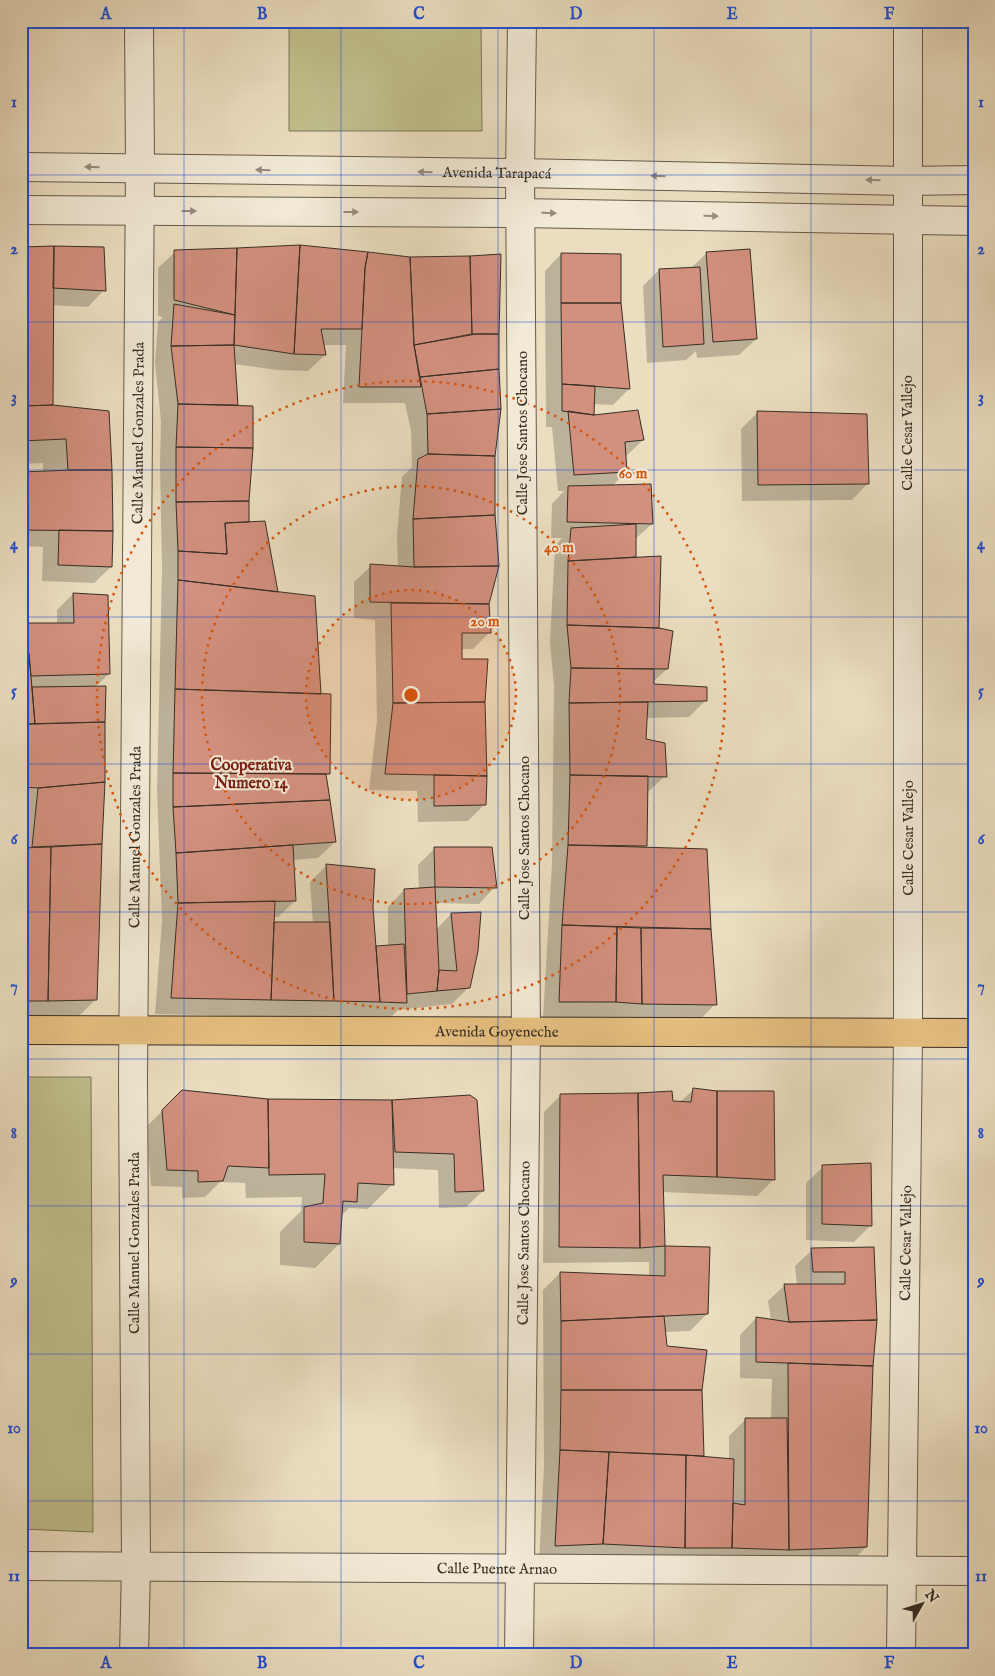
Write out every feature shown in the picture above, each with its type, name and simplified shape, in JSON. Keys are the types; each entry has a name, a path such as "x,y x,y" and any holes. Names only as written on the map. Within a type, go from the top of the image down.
{"main road":[{"name":"Avenida Goyeneche","path":"21,1030 974,1033"}],"street":[{"name":"Calle Manuel Gonzales Prada","path":"134,1655 136,1566 134,1031 140,211 139,21"},
{"name":"Calle Jose Santos Chocano","path":"519,1655 518,1570 526,1031 520,213 522,21"},
{"name":"Calle Cesar Vallejo","path":"900,1655 908,1034 908,21"},
{"name":"Avenida Tarapacá","path":"21,167 520,173 907,181 974,180"},
{"path":"21,210 520,213 974,221"},
{"name":"Calle Puente Arnao","path":"21,1566 974,1572"}],"shaded area":[{"path":"289,21 481,21 482,131 289,131"},
{"path":"21,1077 91,1077 93,1532 21,1529"}],"building":[{"path":"300,245 294,354 234,345 237,248"},
{"path":"300,245 368,252 365,268 362,329 321,329 326,355 294,354"},
{"path":"54,246 53,405 21,406 21,247"},
{"path":"54,246 104,247 106,291 53,288"},
{"path":"237,248 235,315 174,300 174,250"},
{"path":"750,249 757,339 713,342 706,252"},
{"path":"368,252 410,257 414,345 421,387 359,387 365,268"},
{"path":"561,253 621,254 621,303 561,303"},
{"path":"501,254 499,334 472,334 470,256"},
{"path":"470,256 472,334 414,345 410,257"},
{"path":"700,267 704,344 663,347 659,269"},
{"path":"561,303 621,303 630,389 562,384"},
{"path":"174,304 235,315 234,345 171,346"},
{"path":"476,334 499,334 499,369 420,377 414,345"},
{"path":"234,345 238,405 178,404 171,346"},
{"path":"499,369 501,409 427,414 420,377"},
{"path":"562,384 595,386 594,415 562,411"},
{"path":"178,404 253,406 253,448 176,447"},
{"path":"53,405 109,411 112,470 68,470 66,439 21,441 21,406"},
{"path":"501,409 495,456 428,454 427,414"},
{"path":"638,410 644,440 625,442 627,472 574,475 568,411 594,415"},
{"path":"757,411 867,414 869,484 758,485"},
{"path":"176,447 253,448 249,501 176,502"},
{"path":"428,454 495,456 495,515 413,519 418,459"},
{"path":"112,470 113,531 21,530 21,472"},
{"path":"651,484 653,524 567,522 568,486"},
{"path":"249,501 249,522 225,523 227,554 178,551 176,502"},
{"path":"495,515 499,566 414,567 413,519"},
{"path":"265,521 278,592 178,580 178,551 227,554 225,523"},
{"path":"636,524 636,557 568,561 571,528"},
{"path":"59,530 113,531 112,567 58,565"},
{"path":"661,556 659,628 567,625 568,561"},
{"path":"370,564 414,567 499,566 489,604 370,602"},
{"path":"178,580 315,596 321,694 175,689"},
{"path":"73,593 108,595 110,674 31,676 25,623 74,623"},
{"path":"391,603 489,604 491,633 462,633 462,659 488,659 485,702 393,703"},
{"path":"567,625 659,628 673,631 668,669 571,668"},
{"path":"21,653 29,653 35,724 21,724"},
{"path":"571,668 654,669 654,684 707,687 707,701 569,703"},
{"path":"106,686 105,722 35,724 32,687"},
{"path":"175,689 331,694 330,774 173,773"},
{"path":"485,702 487,776 385,774 393,703"},
{"path":"648,702 646,739 665,743 667,777 570,775 569,703"},
{"path":"105,722 105,782 38,788 21,787 21,724"},
{"path":"173,773 326,774 330,800 173,807"},
{"path":"434,775 487,776 486,805 434,806"},
{"path":"570,775 648,776 647,846 568,845"},
{"path":"105,782 102,844 32,847 38,788"},
{"path":"330,800 336,842 176,853 173,807"},
{"path":"102,844 97,1000 48,1001 51,847"},
{"path":"293,845 296,901 178,903 176,853"},
{"path":"568,845 707,849 711,929 562,925"},
{"path":"51,847 48,1001 21,1001 21,848"},
{"path":"434,847 492,847 497,888 435,887"},
{"path":"326,864 375,869 373,907 380,1002 334,1001"},
{"path":"435,887 439,970 437,991 407,994 404,889"},
{"path":"275,901 271,1000 171,998 178,903"},
{"path":"481,912 478,951 470,988 437,991 439,970 457,971 451,913"},
{"path":"274,922 330,922 334,1001 271,1000"},
{"path":"562,925 617,927 616,1002 559,1002"},
{"path":"617,927 641,928 642,1004 616,1002"},
{"path":"641,928 711,929 717,1005 642,1004"},
{"path":"404,944 407,1003 380,1002 376,946"},
{"path":"693,1088 717,1091 717,1177 663,1175 665,1246 640,1248 638,1093 672,1091 673,1101 691,1102"},
{"path":"182,1090 268,1099 269,1168 228,1166 223,1181 198,1182 198,1171 167,1170 162,1110"},
{"path":"717,1091 774,1091 775,1180 717,1177"},
{"path":"638,1093 640,1248 559,1247 560,1094"},
{"path":"470,1095 477,1100 484,1191 455,1192 454,1154 395,1152 392,1100"},
{"path":"268,1099 392,1100 394,1185 358,1183 357,1202 343,1201 340,1244 304,1242 304,1207 323,1203 325,1174 269,1175"},
{"path":"871,1163 872,1226 822,1224 822,1165"},
{"path":"665,1246 710,1247 708,1314 561,1321 560,1272 665,1276"},
{"path":"874,1247 877,1320 789,1322 784,1284 845,1284 845,1272 813,1272 811,1248"},
{"path":"664,1316 667,1346 707,1350 702,1390 561,1390 561,1321"},
{"path":"756,1317 789,1322 877,1320 873,1366 756,1362"},
{"path":"788,1363 873,1366 867,1547 789,1550"},
{"path":"561,1390 702,1390 704,1456 560,1450"},
{"path":"745,1418 787,1418 789,1550 732,1548 733,1503 745,1505"},
{"path":"560,1450 609,1452 603,1544 555,1546"},
{"path":"609,1452 686,1455 685,1548 603,1544"},
{"path":"686,1455 734,1459 732,1548 685,1548"}],"district":[{"name":"Cooperativa Numero 14","path":"251,775"}]}
